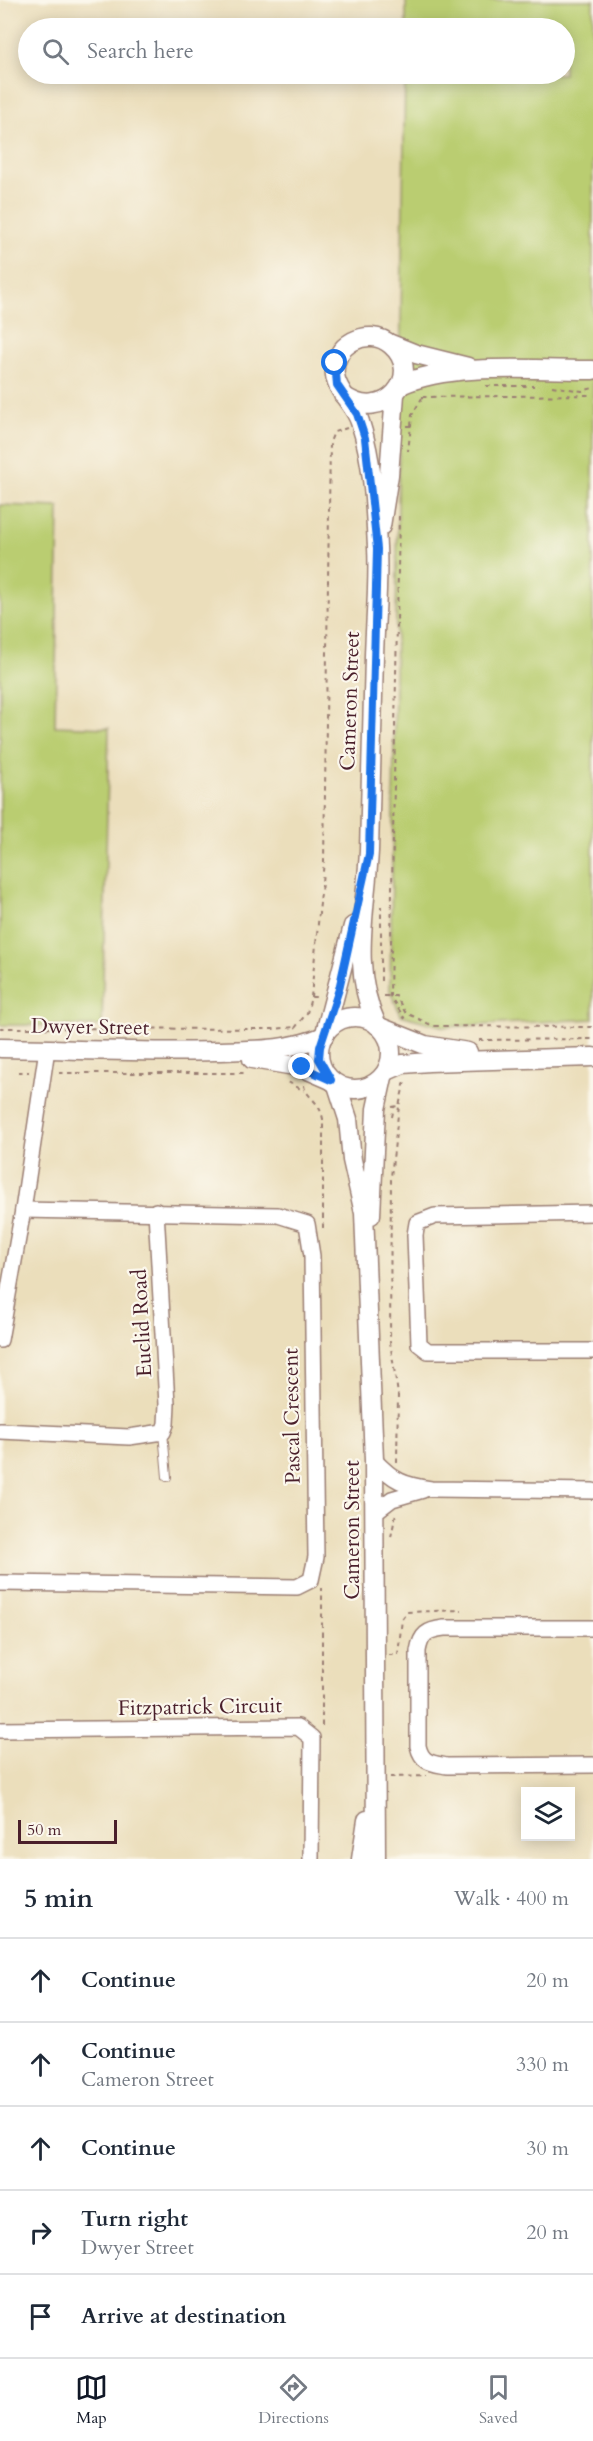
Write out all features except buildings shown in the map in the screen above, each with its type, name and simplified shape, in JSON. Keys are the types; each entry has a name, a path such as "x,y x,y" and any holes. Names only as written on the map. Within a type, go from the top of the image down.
{"street":[{"path":"484,378 383,340 368,337 357,339 340,352 334,374 343,395 363,406 375,406 421,376 484,378 593,370"},
{"path":"383,340 397,351 402,362 398,390"},
{"name":"Cameron Street","path":"379,1026 368,1006 361,970 360,942 369,854 377,549 389,476 398,390"},
{"name":"Cameron Street","path":"343,395 357,414 362,427 377,549"},
{"name":"Cameron Street","path":"324,1034 339,989 369,854"},
{"path":"506,1059 425,1045 369,1020 350,1017 340,1020 324,1034 319,1059 334,1082 356,1090 366,1088 403,1064 593,1057"},
{"path":"379,1026 390,1043 390,1062 385,1074"},
{"name":"Dwyer Street","path":"0,1048 178,1052 274,1049 305,1044 324,1034"},
{"path":"0,1340 23,1210 47,1049"},
{"name":"Dwyer Street","path":"178,1052 264,1059 302,1067 334,1082"},
{"name":"Cameron Street","path":"367,1326 376,1109 385,1074"},
{"name":"Cameron Street","path":"334,1082 348,1119 352,1160 364,1213 375,1512 376,1859"},
{"name":"Pascal Crescent","path":"0,1583 297,1587 311,1580 315,1557 312,1256 307,1224 278,1215 23,1210"},
{"name":"Euclid Road","path":"156,1211 167,1404 166,1424 163,1432"},
{"path":"593,1214 435,1216 417,1223 415,1235 419,1344 428,1351 593,1351"},
{"path":"0,1431 129,1437 163,1432"},
{"path":"374,1460 392,1478 408,1486 431,1489 593,1491"},
{"path":"375,1512 392,1499 431,1489"},
{"path":"593,1628 428,1630 420,1638 418,1651 418,1746 420,1756 428,1763 447,1766 593,1765"},
{"name":"Fitzpatrick Circuit","path":"0,1730 298,1727 312,1738 311,1859"},
{"name":"Cameron Street","path":"361,1859 375,1734"}],"lane":[{"name":"Euclid Road","path":"163,1432 167,1477"}],"path":[{"path":"484,378 539,386"},
{"path":"550,386 582,391 593,388"},
{"path":"423,397 593,395"},
{"path":"394,426 411,426 406,461"},
{"path":"311,997 324,861 330,441 334,432 342,428 362,427"},
{"path":"400,507 390,996 406,1019"},
{"path":"390,996 396,996 405,1012 433,1026 593,1027"},
{"path":"0,1028 274,1029 298,1026"},
{"path":"426,1029 437,1033"},
{"path":"470,1040 593,1039"},
{"path":"18,1072 248,1073"},
{"path":"287,1081 304,1090"}],"green space":[{"path":"406,0 593,0 593,1019 444,1027 401,1015 390,991 405,84 575,84 575,18 406,18"},
{"path":"0,505 59,507 55,726 109,728 102,1026 0,1025"}],"route":[{"path":"302,1067 331,1080 319,1059 320,1047 339,989 369,854 377,549 365,438 357,414 337,385 334,374 335,363"}]}
